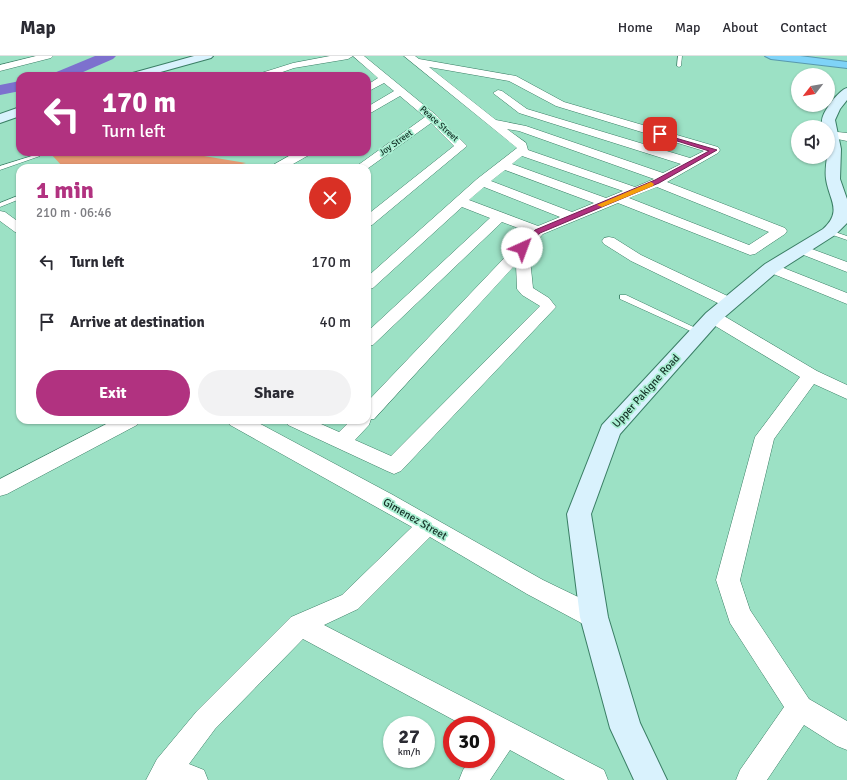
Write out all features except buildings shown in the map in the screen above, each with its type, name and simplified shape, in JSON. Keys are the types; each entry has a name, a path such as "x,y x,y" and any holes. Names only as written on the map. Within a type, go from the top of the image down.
{"highway":[{"path":"771,56 847,65"}],"street":[{"path":"148,72 207,56"},
{"path":"273,72 309,63 348,56"},
{"name":"Peace Street","path":"358,56 432,118 460,143 461,147 371,219"},
{"path":"0,68 41,57"},
{"path":"371,410 538,231 660,180 714,150 560,104 512,78 413,58"},
{"path":"413,58 522,146 522,152"},
{"path":"371,87 385,78"},
{"path":"465,100 529,87"},
{"path":"371,110 401,91"},
{"name":"Upper Pakigne Road","path":"651,780 626,728 594,617 578,514 610,430 707,325 770,268 801,249 838,235 842,208 833,179 834,149 839,135 828,120 834,108 847,92"},
{"path":"498,93 523,111 692,162"},
{"path":"0,119 16,113"},
{"name":"Joy Street","path":"366,164 432,118"},
{"path":"494,123 522,128 660,180 780,231 750,251 612,200 504,165"},
{"path":"371,281 482,182 522,152"},
{"path":"522,152 635,191"},
{"path":"284,164 298,156"},
{"path":"482,182 572,217"},
{"path":"461,202 538,231"},
{"path":"0,215 16,226"},
{"path":"371,337 500,216"},
{"path":"609,241 636,258 730,303"},
{"path":"303,424 394,466 548,307 545,302 524,289 522,248"},
{"path":"801,249 847,267"},
{"path":"770,268 847,299"},
{"path":"707,325 811,374 847,393"},
{"path":"811,374 765,437 728,580 739,615 800,708 847,736"},
{"path":"0,488 122,424"},
{"name":"Gimenez Street","path":"244,424 386,501 535,587 594,617"},
{"path":"341,442 358,424"},
{"path":"194,780 163,774 206,720 300,625 350,602 427,526"},
{"path":"300,625 594,780"},
{"path":"750,780 800,708"},
{"path":"473,780 505,733"}],"lane":[{"path":"679,66 680,56"},
{"path":"0,168 37,156"},
{"path":"0,205 16,199"},
{"path":"623,297 707,325"}],"shaded area":[{"path":"53,156 204,156 246,163 242,164 60,164"}],"waterway":[{"path":"70,72 108,56"},
{"path":"0,90 16,87"}],"slow traffic":[{"path":"600,205 651,184"}],"route":[{"path":"522,248 538,231 657,182 714,150 660,134"}]}
